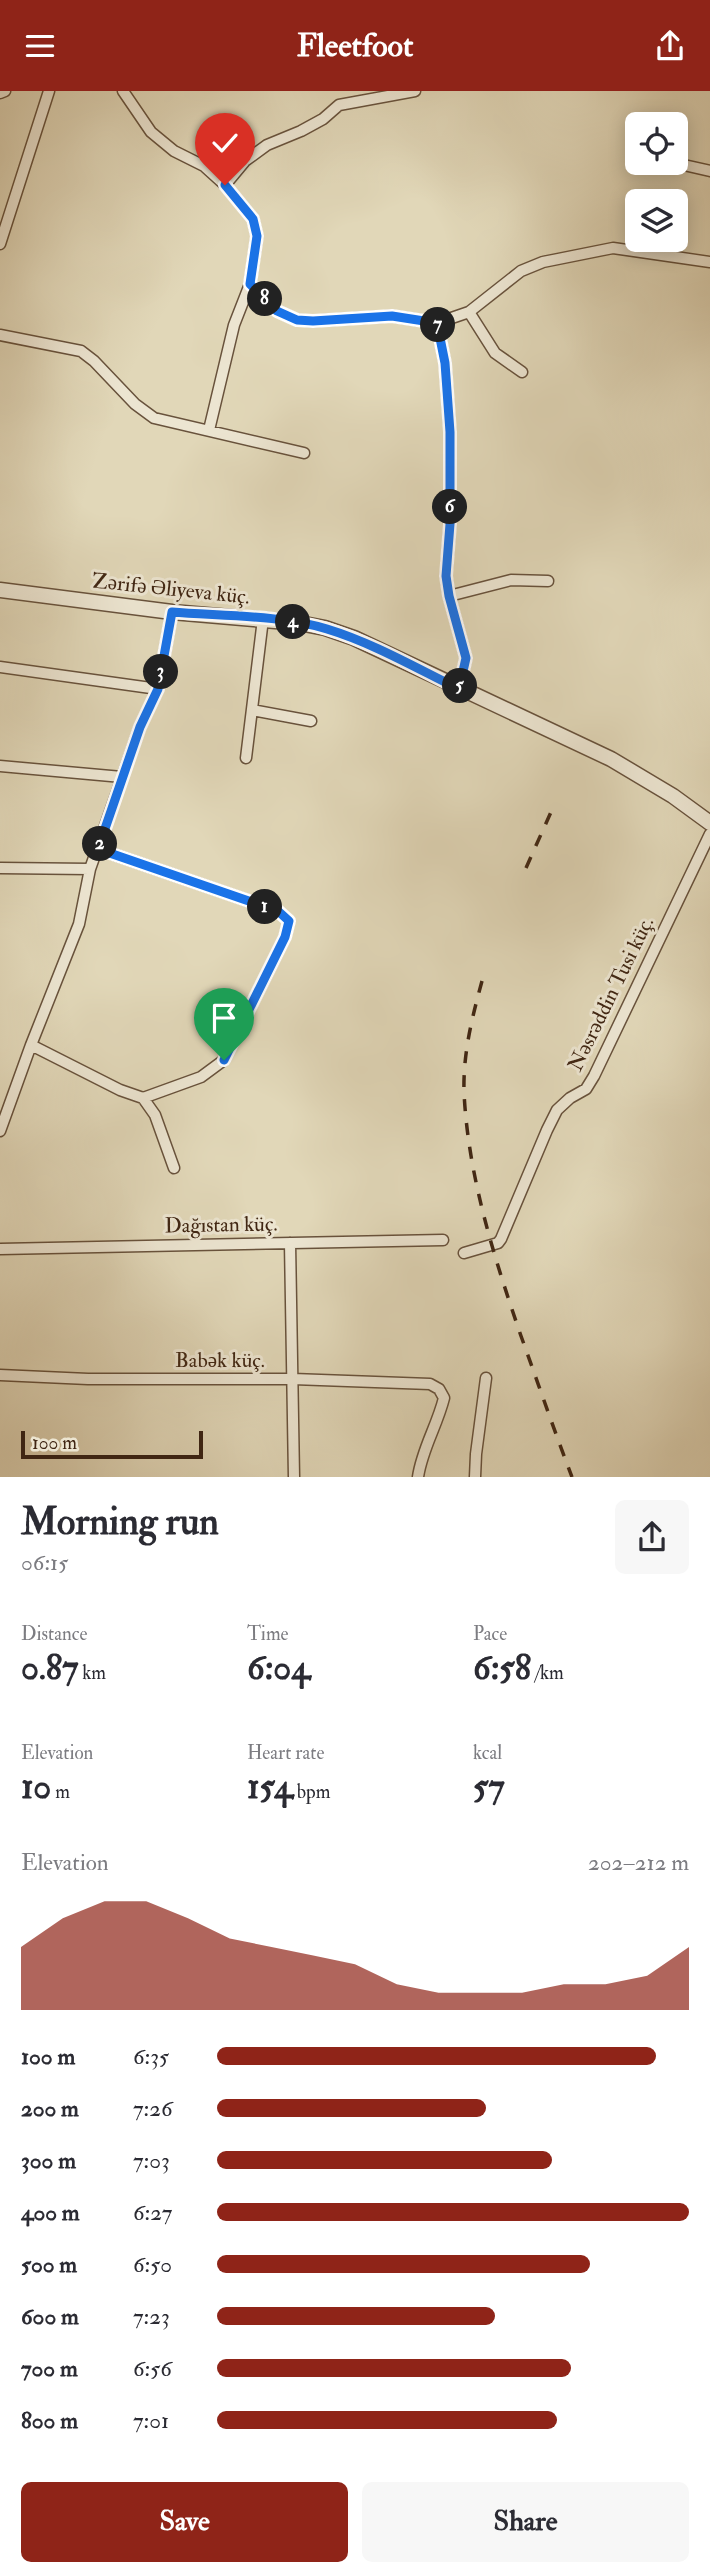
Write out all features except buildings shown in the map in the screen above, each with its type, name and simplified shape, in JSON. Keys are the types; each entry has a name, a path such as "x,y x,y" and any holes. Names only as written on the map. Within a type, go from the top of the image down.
{"street":[{"path":"0,93 5,91"},
{"path":"0,244 49,91"},
{"path":"123,91 152,132 174,152 205,166 253,219 257,236 250,284 234,325 209,430"},
{"path":"225,185 245,161 267,145 323,119 339,105 415,91"},
{"path":"688,166 710,171"},
{"path":"250,284 277,311 297,320 392,316 437,323 469,312 521,271 543,262 613,248 710,262"},
{"path":"469,312 495,353 522,372"},
{"path":"437,323 445,363 450,432 450,524 446,576 466,658 459,689"},
{"path":"0,335 81,351 135,404 154,418 174,425 209,430 304,453"},
{"path":"449,596 511,580 548,581"},
{"name":"Zərifə Əliyeva küç.","path":"0,590 172,612 299,623 345,635 611,759 673,796 710,823"},
{"path":"0,1131 79,924 90,869 140,727 158,689 172,612"},
{"path":"246,758 263,619"},
{"path":"0,667 158,689"},
{"path":"252,710 311,721"},
{"path":"0,766 122,777"},
{"name":"Nəsrəddin Tusi küç.","path":"464,1252 498,1243 501,1239 557,1110 586,1089 594,1076 710,834"},
{"path":"98,849 278,911 289,921 285,937 224,1060 201,1077 143,1098"},
{"path":"0,868 90,869"},
{"path":"31,1045 120,1090 143,1098 155,1115 174,1168"},
{"name":"Dağıstan küç.","path":"0,1249 443,1240"},
{"path":"290,1243 294,1477"},
{"name":"Babək küç.","path":"0,1375 88,1379 293,1379 430,1384 439,1389 444,1398 439,1418 421,1457 418,1477"},
{"path":"475,1477 486,1378"}],"railway":[{"path":"526,868 555,803"},
{"path":"482,981 465,1063 466,1123 471,1154 484,1216 501,1276 572,1477"}],"route":[{"path":"224,1060 285,937 289,921 278,911 98,849 140,727 158,689 172,612 299,623 325,628 354,638 459,689 466,658 446,576 450,524 450,432 445,363 437,323 392,316 297,320 277,311 250,284 257,236 253,219 225,185"}]}
